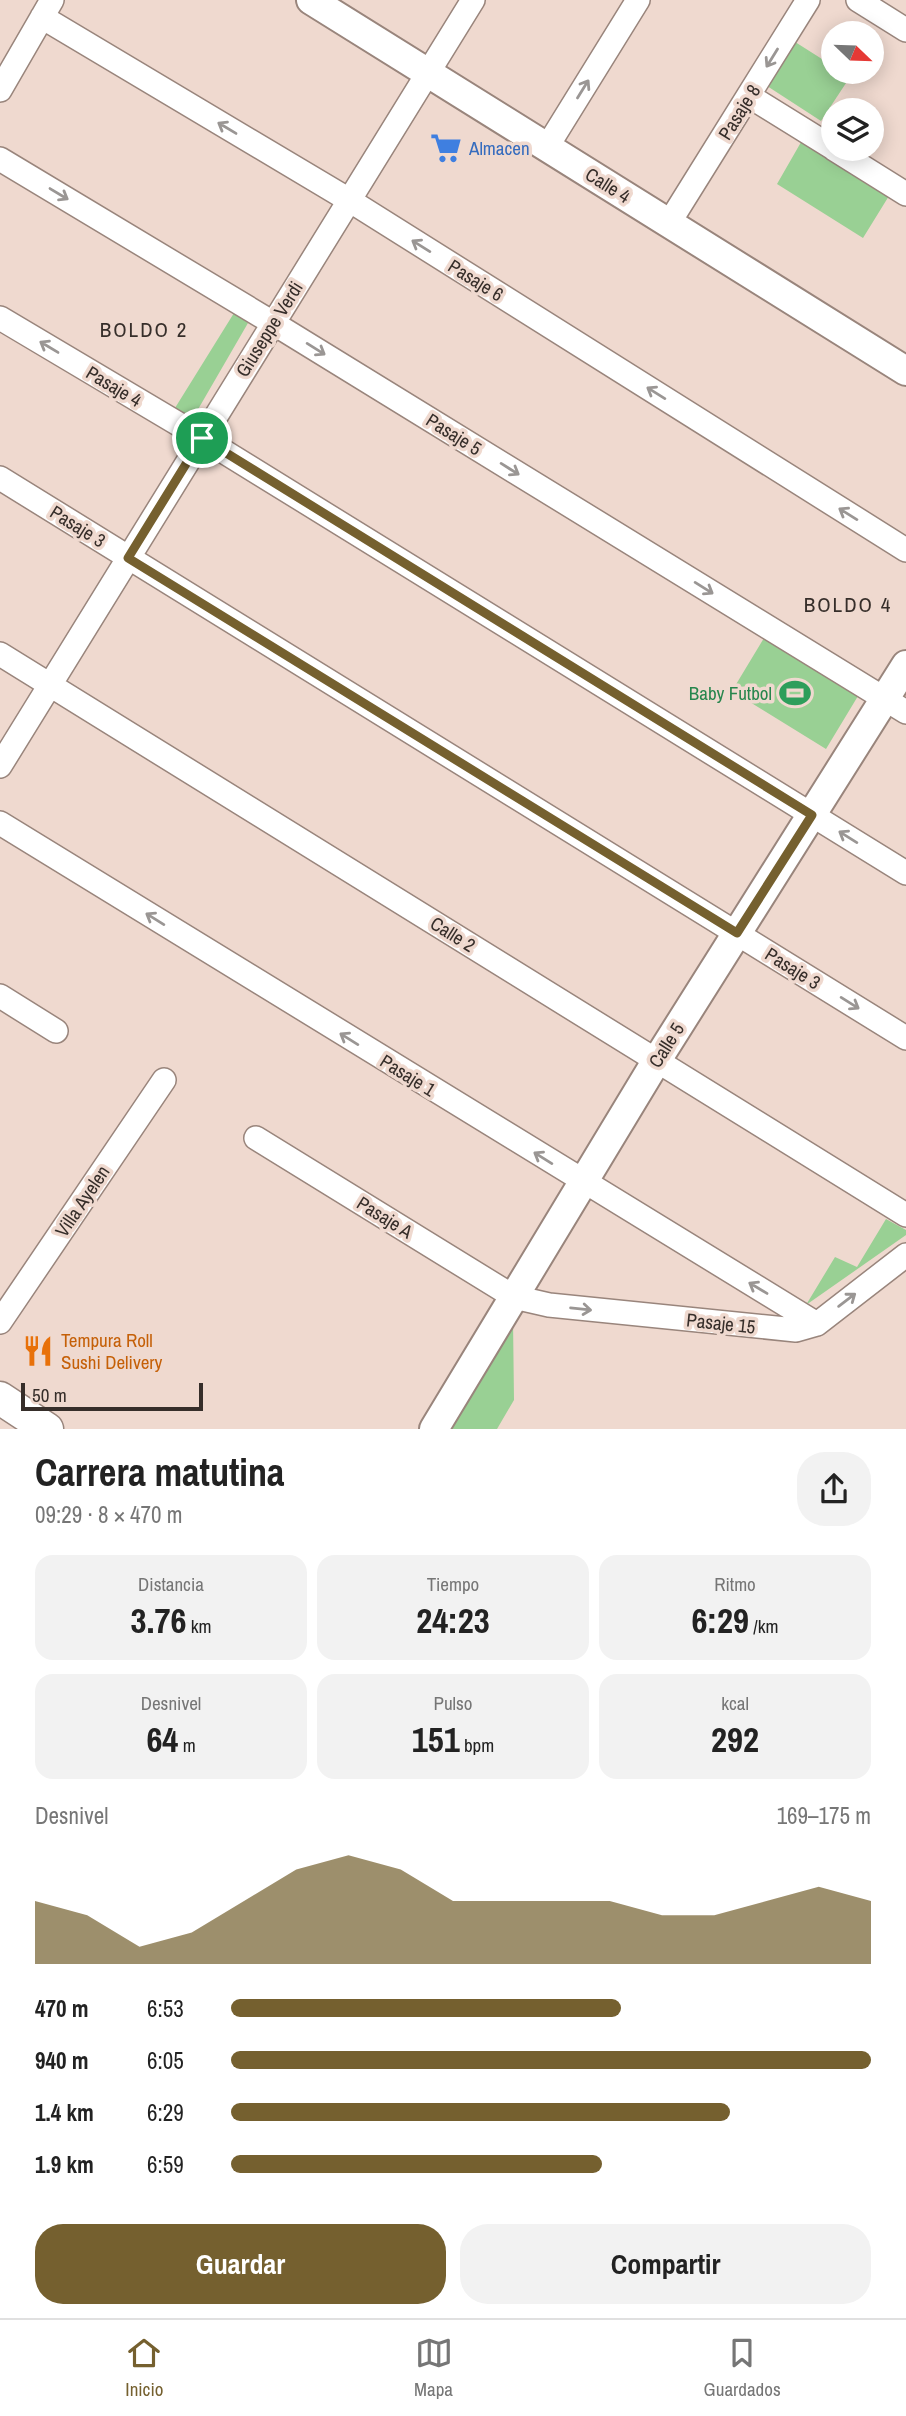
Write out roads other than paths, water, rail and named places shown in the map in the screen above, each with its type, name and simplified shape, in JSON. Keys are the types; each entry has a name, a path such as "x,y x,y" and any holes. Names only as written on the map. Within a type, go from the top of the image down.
{"main road":[{"path":"0,1398 47,1429"}],"street":[{"name":"Calle 4","path":"311,0 906,370"},
{"name":"Giuseppe Verdi","path":"0,766 473,0"},
{"path":"547,147 638,0"},
{"name":"Pasaje 8","path":"669,223 808,0"},
{"path":"858,0 906,30"},
{"path":"0,90 47,8"},
{"name":"Pasaje 6","path":"47,8 906,550"},
{"path":"749,96 821,140"},
{"name":"Pasaje 5","path":"0,159 274,323 895,706"},
{"path":"854,161 906,194"},
{"name":"Pasaje 4","path":"0,318 202,438 906,873"},
{"name":"Pasaje 3","path":"0,478 906,1038"},
{"name":"Calle 2","path":"0,654 906,1215"},
{"name":"Calle 5","path":"434,1429 657,1060 812,815 895,706 906,665"},
{"name":"Pasaje 1","path":"0,823 583,1183 817,1324"},
{"path":"0,996 55,1031"},
{"name":"Villa Ayelen","path":"0,1322 164,1080"},
{"name":"Pasaje A","path":"256,1138 514,1297"},
{"name":"Pasaje 15","path":"514,1297 549,1305 796,1331 817,1324 906,1255"}],"place":[{"name":"Almacen","path":"446,148"},
{"name":"Baby Futbol","path":"795,693"},
{"name":"Tempura Roll Sushi Delivery","path":"38,1351"}],"district":[{"name":"BOLDO 2","path":"144,329"},
{"name":"BOLDO 4","path":"848,604"}]}
